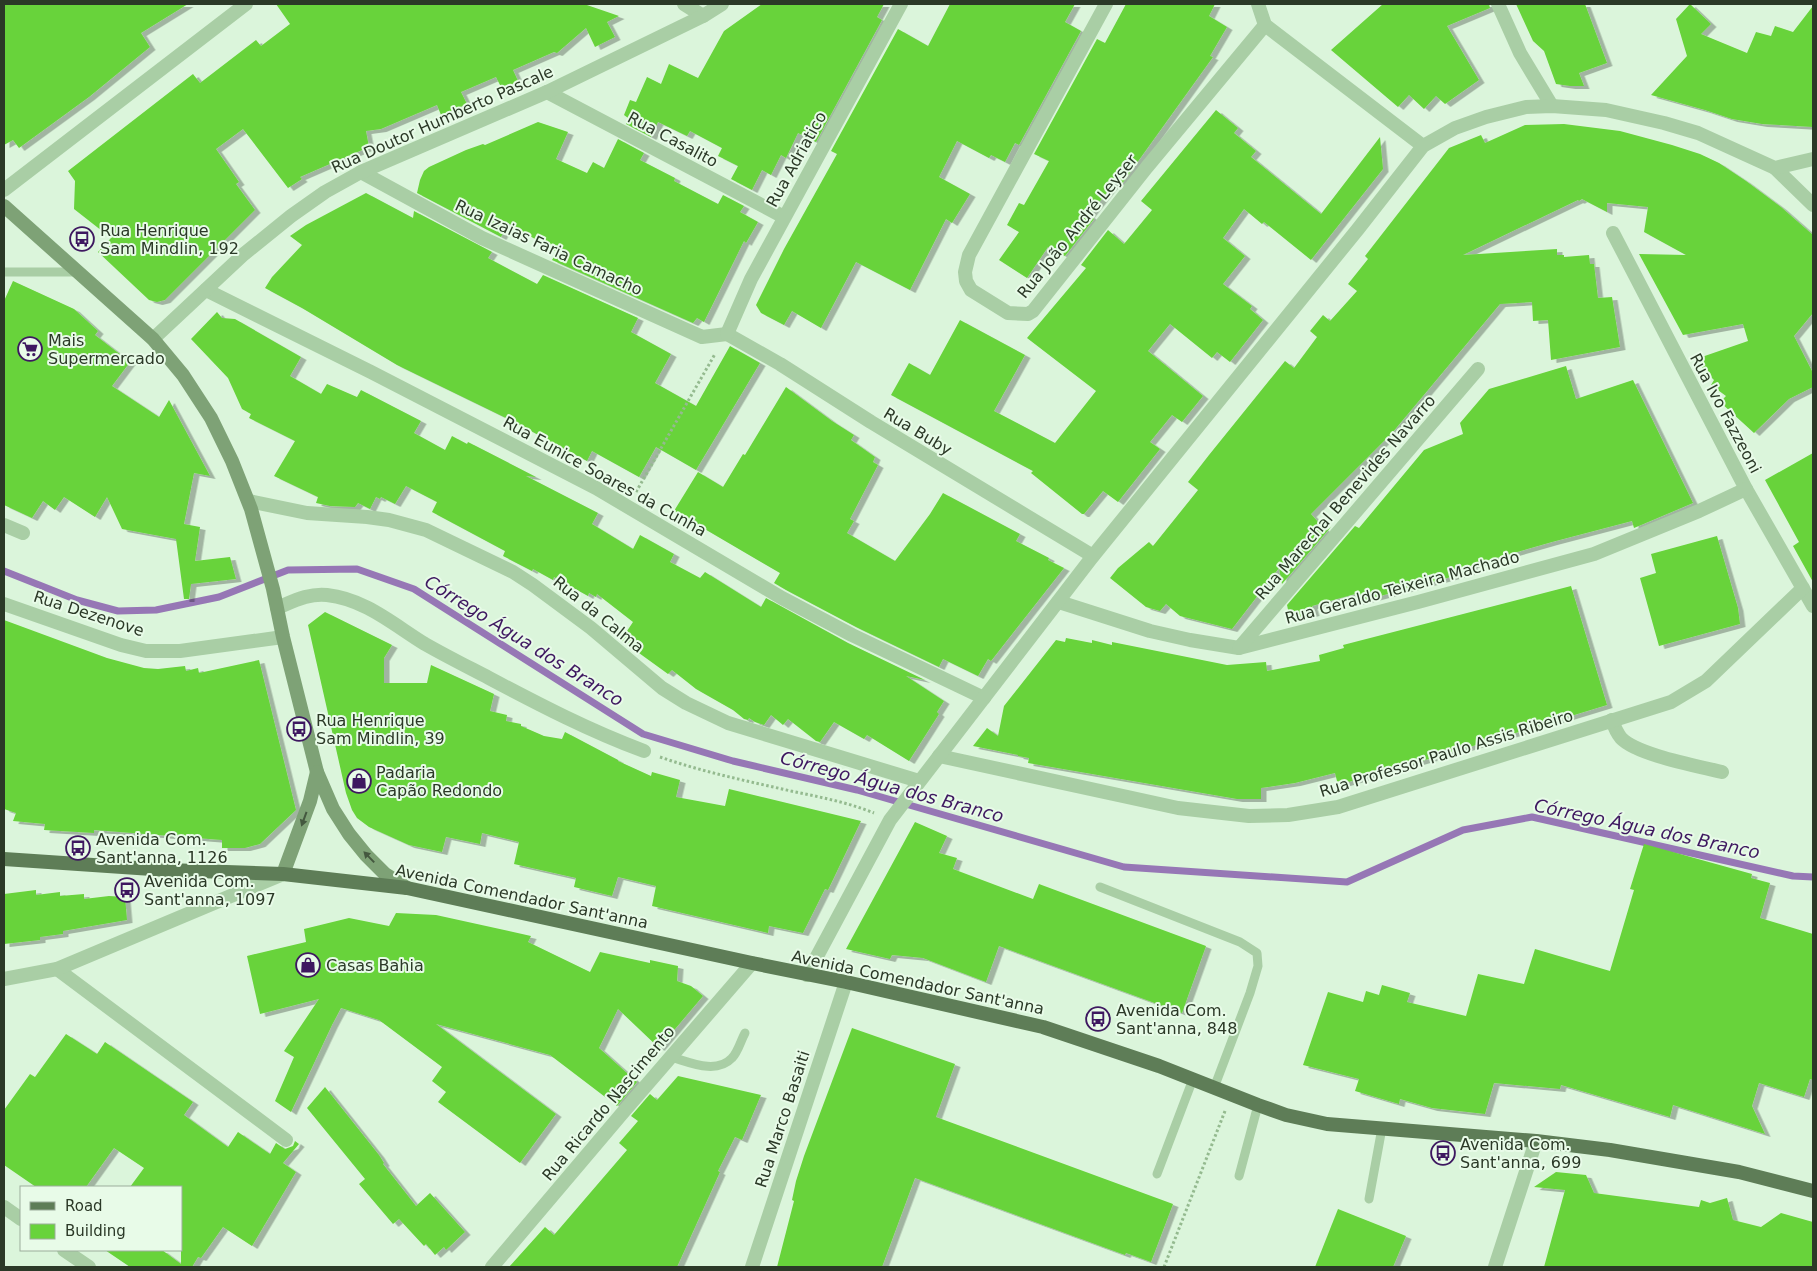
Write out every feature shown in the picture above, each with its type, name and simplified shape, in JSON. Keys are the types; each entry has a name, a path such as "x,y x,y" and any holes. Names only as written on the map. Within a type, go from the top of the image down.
{"main road":[{"path":"4,206 153,339 183,375 211,418 232,460 250,505 317,772 333,809 366,855 385,874 407,888"},
{"path":"283,874 310,801 317,772"},
{"name":"Avenida Comendador Sant'anna","path":"4,859 167,870 283,874 407,888 752,964 846,982 1043,1027 1116,1050 1286,1115 1327,1124 1536,1141 1610,1150 1739,1172 1813,1191"}],"street":[{"path":"4,190 246,4"},
{"path":"684,4 702,16"},
{"name":"Rua Doutor Humberto Pascale","path":"153,339 244,254 291,216 325,192 361,172 547,92 702,16 722,4"},
{"name":"Rua Adriatico","path":"727,334 751,279 901,4"},
{"name":"Rua João André Leyser","path":"1106,4 969,256 966,281 971,290 1008,313 1028,314 1033,310 1147,167 1265,25"},
{"path":"1258,4 1265,25 1423,146"},
{"path":"1498,4 1520,53 1552,106"},
{"name":"Rua Casalito","path":"547,92 784,217"},
{"path":"806,975 891,819 1093,556 1352,237 1423,146 1455,128 1486,117 1526,107 1552,106 1606,110 1698,132 1775,168 1813,204"},
{"path":"1775,168 1813,159"},
{"name":"Rua Izaias Faria Camacho","path":"361,172 482,238 702,337 727,334"},
{"name":"Rua Ivo Fazzeoni","path":"1613,233 1746,488 1813,606"},
{"name":"Rua Eunice Soares da Cunha","path":"206,290 371,372 596,488 782,598 852,635 984,698"},
{"name":"Rua Buby","path":"727,334 767,356 870,422 1093,556"},
{"name":"Rua Marechal Benevides Navarro","path":"1239,648 1478,369"},
{"name":"Rua Geraldo Teixeira Machado","path":"1059,602 1150,630 1190,640 1239,648 1594,554 1691,515 1746,488"},
{"name":"Rua da Calma","path":"250,505 308,513 389,520 426,530 513,572 533,585 591,628 662,688 686,703 728,723 918,783"},
{"path":"4,525 23,532"},
{"name":"Rua Professor Paulo Assis Ribeiro","path":"939,756 1178,808 1250,816 1288,815 1338,807 1671,702 1706,681 1803,588"},
{"path":"276,603 313,595 328,595 361,604 425,644 540,705 613,740 644,751"},
{"name":"Rua Dezenove","path":"4,604 121,645 146,650 180,651 282,637"},
{"path":"1612,720 1620,737 1630,745 1658,756 1722,772"},
{"path":"4,979 57,969 283,874"},
{"name":"Rua Ricardo Nascimento","path":"492,1267 752,964"},
{"path":"57,969 286,1140"},
{"name":"Rua Marco Basaiti","path":"752,1267 846,982"},
{"path":"1495,1267 1536,1141"},
{"path":"4,1207 20,1218"},
{"path":"65,1251 89,1267"}],"lane":[{"path":"4,272 78,272"},
{"path":"1100,887 1240,942 1257,953 1258,966 1250,993 1214,1088"},
{"path":"671,1057 700,1066 718,1066 732,1058 745,1033"},
{"path":"1157,1174 1193,1079"},
{"path":"1239,1176 1258,1105"},
{"path":"1369,1199 1382,1128"}],"path":[{"path":"628,507 727,334"},
{"path":"644,751 700,769 848,804 891,819"},
{"path":"1164,1267 1231,1094"}],"building":[{"path":"4,4 188,4 141,33 150,47 89,97 19,148 13,140 4,145"},
{"path":"276,4 584,4 619,16 607,22 615,37 595,47 586,28 557,53 554,52 513,70 518,81 502,89 496,77 461,92 467,104 441,115 437,105 381,129 366,131 369,147 300,177 302,179 288,188 243,129 216,149 239,182 236,184 255,210 165,300 157,302 149,300 98,252 111,238 74,209 75,181 68,171 193,74 200,83 256,40 261,46 290,24"},
{"path":"762,4 884,4 877,17 882,20 816,142 798,133 786,158 781,155 771,175 762,170 752,190 731,179 738,166 718,156 722,148 690,131 687,136 658,122 651,137 626,124 628,118 624,115 630,100 636,102 647,77 661,84 669,64 698,78 724,31"},
{"path":"950,4 1075,4 1065,22 1081,31 1019,145 1015,143 1005,162 991,155 989,158 957,141 939,177 970,194 952,223 946,219 910,290 856,262 821,328 792,311 784,325 761,313 756,305 784,249 837,154 831,151 898,29 928,46"},
{"path":"1126,4 1215,4 1209,16 1227,27 1210,56 1213,57 1121,185 1116,181 1089,215 1094,219 1065,256 1048,247 1027,278 999,260 1019,232 1007,225 1019,203 1024,205 1049,161 1034,154 1097,39 1105,43"},
{"path":"1383,4 1489,4 1490,8 1447,26 1479,80 1445,104 1436,96 1424,109 1409,95 1398,107 1331,50"},
{"path":"1516,4 1585,4 1607,63 1579,73 1584,86 1556,84 1544,51 1533,41"},
{"path":"1690,4 1711,24 1701,34 1747,53 1756,32 1771,36 1775,26 1793,32 1813,6 1813,127 1762,124 1732,119 1651,95 1687,56 1676,19"},
{"path":"1216,110 1238,128 1234,133 1256,151 1251,157 1321,214 1380,137 1383,169 1311,260 1264,222 1262,224 1244,209 1223,238 1245,256 1223,284 1252,306 1250,309 1263,320 1230,362 1217,352 1212,358 1170,324 1148,351 1203,396 1182,422 1172,415 1150,442 1160,449 1118,502 1103,491 1082,514 1031,473 1033,471 891,395 909,363 930,375 960,320 1025,355 994,411 1055,443 1096,391 1027,338 1086,268 1081,265 1108,230 1124,244 1152,210 1141,201"},
{"path":"538,122 568,132 556,159 587,173 593,162 604,168 618,139 644,153 640,160 675,178 674,181 718,204 723,195 744,206 740,212 758,222 746,243 744,241 704,322 697,318 693,323 552,260 557,252 508,223 501,237 417,193 424,171 429,167 466,150 485,145"},
{"path":"1564,124 1620,131 1700,154 1719,163 1746,181 1781,207 1813,235 1813,313 1794,336 1813,373 1813,387 1789,399 1754,433 1720,402 1726,396 1711,385 1714,380 1702,368 1704,365 1696,359 1748,341 1743,324 1683,335 1639,254 1686,255 1644,232 1648,207 1607,203 1607,212 1582,199 1578,200 1463,255 1557,249 1557,255 1564,255 1564,257 1589,255 1590,264 1594,264 1598,298 1612,297 1620,347 1551,360 1548,320 1533,321 1532,302 1500,304 1392,433 1311,514 1326,531 1331,527 1282,584 1279,568 1232,629 1180,616 1166,604 1160,611 1146,607 1110,578 1118,568 1149,542 1153,546 1198,490 1188,482 1209,455 1285,361 1294,368 1317,337 1310,331 1323,315 1330,321 1357,291 1348,284 1368,259 1365,256 1449,148 1481,135 1485,143 1525,125"},
{"path":"366,193 413,218 414,211 492,252 488,258 537,284 543,275 638,318 631,332 671,354 655,383 696,406 730,346 760,363 696,470 656,447 639,477 592,451 587,461 516,423 397,365 265,288 272,277 302,245 290,236 306,225"},
{"path":"13,281 74,309 98,331 95,335 130,362 112,386 159,417 169,400 210,476 194,473 184,524 200,527 195,561 230,557 236,579 191,584 189,599 184,599 176,539 122,529 107,497 95,517 64,497 55,510 43,501 32,518 4,505 4,301"},
{"path":"217,312 222,318 235,319 301,357 290,376 321,394 327,384 357,397 361,390 421,421 414,433 445,450 452,436 467,444 468,442 536,477 526,476 598,513 592,524 633,549 640,535 674,554 670,562 700,578 705,572 761,607 766,598 848,643 925,680 906,676 944,701 937,712 939,714 909,761 867,735 864,739 834,722 820,742 816,741 788,719 783,725 771,715 764,725 749,718 748,720 744,719 733,710 696,689 672,670 668,674 621,640 633,622 597,594 596,597 589,593 588,596 554,577 553,580 503,556 505,551 432,512 437,502 406,486 395,504 381,497 380,499 376,497 370,509 358,503 355,507 330,506 316,503 318,497 274,476 295,441 249,418 251,414 242,409 228,378 191,339"},
{"path":"1566,366 1576,399 1633,380 1693,503 1634,528 1632,521 1552,542 1472,565 1473,571 1358,602 1355,594 1312,606 1314,613 1290,619 1287,605 1355,526 1359,528 1424,450 1463,434 1460,423 1489,389"},
{"path":"786,387 854,435 851,440 875,457 873,462 878,465 850,519 854,521 847,533 895,561 943,493 1020,534 1016,541 1064,568 991,661 988,659 978,676 943,659 939,667 856,627 786,590 774,583 780,573 674,511 698,472 723,487 743,454 745,455"},
{"path":"1813,453 1813,582 1793,546 1799,542 1765,480"},
{"path":"1717,536 1738,608 1740,624 1659,646 1640,578 1656,573 1651,554"},
{"path":"1571,586 1607,705 1453,752 1431,751 1432,758 1338,785 1335,773 1295,783 1261,788 1261,799 1237,799 1028,763 1029,758 973,746 987,728 998,736 1004,706 1056,640 1065,642 1066,638 1092,643 1092,640 1112,645 1112,642 1227,665 1266,662 1267,671 1320,661 1319,655 1344,648 1343,645"},
{"path":"325,612 392,645 384,658 384,683 427,683 431,665 494,694 490,711 507,715 506,721 521,724 521,726 544,736 562,739 565,732 618,761 651,776 652,772 680,780 676,797 725,806 729,789 861,821 828,890 825,889 803,933 769,926 768,933 652,906 656,886 618,877 612,896 574,887 576,878 514,864 519,842 482,833 480,844 446,837 442,852 409,845 369,827 357,818 346,793 308,625"},
{"path":"4,620 107,658 144,668 158,669 185,666 186,671 198,668 199,673 259,660 296,810 260,844 245,848 222,848 222,840 94,830 94,833 44,830 45,824 13,821 16,813 4,809"},
{"path":"915,822 947,836 939,853 957,858 953,869 1033,899 1039,884 1206,946 1182,1013 999,946 986,982 923,958 892,955 890,959 846,949"},
{"path":"1644,844 1752,874 1751,878 1770,883 1760,918 1813,934 1813,1080 1810,1079 1804,1097 1759,1083 1752,1106 1765,1134 1673,1105 1670,1117 1561,1085 1560,1089 1494,1083 1485,1114 1432,1108 1400,1099 1399,1104 1355,1091 1359,1079 1303,1065 1328,992 1363,1002 1366,991 1379,995 1382,985 1410,993 1407,1002 1466,1016 1478,974 1524,984 1535,949 1610,971 1634,890 1630,889"},
{"path":"36,890 36,895 60,892 60,896 84,894 84,899 109,896 125,897 127,920 63,931 63,934 40,937 40,940 4,944 4,894"},
{"path":"396,913 436,915 531,936 528,942 590,972 600,952 650,963 650,960 678,966 677,981 691,986 703,996 659,1048 618,1009 599,1048 637,1082 617,1106 550,1055 436,1024 556,1114 520,1163 438,1102 446,1092 432,1081 442,1067 379,1020 341,1008 291,1112 275,1101 294,1057 284,1051 319,999 260,1014 247,956 306,942 304,929 349,918 389,926"},
{"path":"852,1028 955,1064 936,1117 1173,1204 1151,1262 1126,1253 1125,1255 915,1178 882,1267 777,1267 794,1201 792,1200 796,1181"},
{"path":"66,1034 97,1054 105,1042 193,1102 184,1115 228,1147 238,1132 270,1154 276,1143 285,1149 293,1146 295,1141 299,1144 283,1163 296,1172 252,1246 223,1227 201,1258 198,1257 192,1267 130,1267 106,1251 163,1251 181,1264 182,1186 131,1186 144,1168 114,1148 87,1186 35,1186 4,1165 4,1110 30,1074 35,1077"},
{"path":"678,1076 761,1095 742,1140 735,1137 718,1171 720,1172 677,1267 509,1267 545,1227 554,1235 627,1150 619,1143 638,1121 631,1116 650,1094 657,1100"},
{"path":"325,1087 379,1155 383,1164 416,1206 430,1193 465,1232 446,1250 444,1247 435,1255 399,1219 393,1224 359,1184 365,1179 307,1108"},
{"path":"1556,1172 1586,1175 1594,1193 1699,1207 1701,1200 1710,1203 1727,1198 1733,1220 1761,1227 1781,1213 1813,1222 1813,1267 1544,1267 1565,1190 1534,1187"},
{"path":"1338,1209 1406,1236 1393,1267 1315,1267"}],"waterway":[{"name":"Córrego Água dos Branco","path":"4,571 77,600 118,611 156,610 219,597 288,570 357,569 414,589 643,734 733,761 857,790 1124,867 1347,882 1463,830 1532,817 1793,876 1813,877"}],"place":[{"name":"Rua Henrique Sam Mindlin, 192","path":"82,239"},
{"name":"Mais Supermercado","path":"30,349"},
{"name":"Rua Henrique Sam Mindlin, 39","path":"299,729"},
{"name":"Padaria Capão Redondo","path":"359,781"},
{"name":"Avenida Com. Sant'anna, 1126","path":"78,848"},
{"name":"Avenida Com. Sant'anna, 1097","path":"127,890"},
{"name":"Casas Bahia","path":"308,965"},
{"name":"Avenida Com. Sant'anna, 848","path":"1098,1019"},
{"name":"Avenida Com. Sant'anna, 699","path":"1443,1153"}]}
